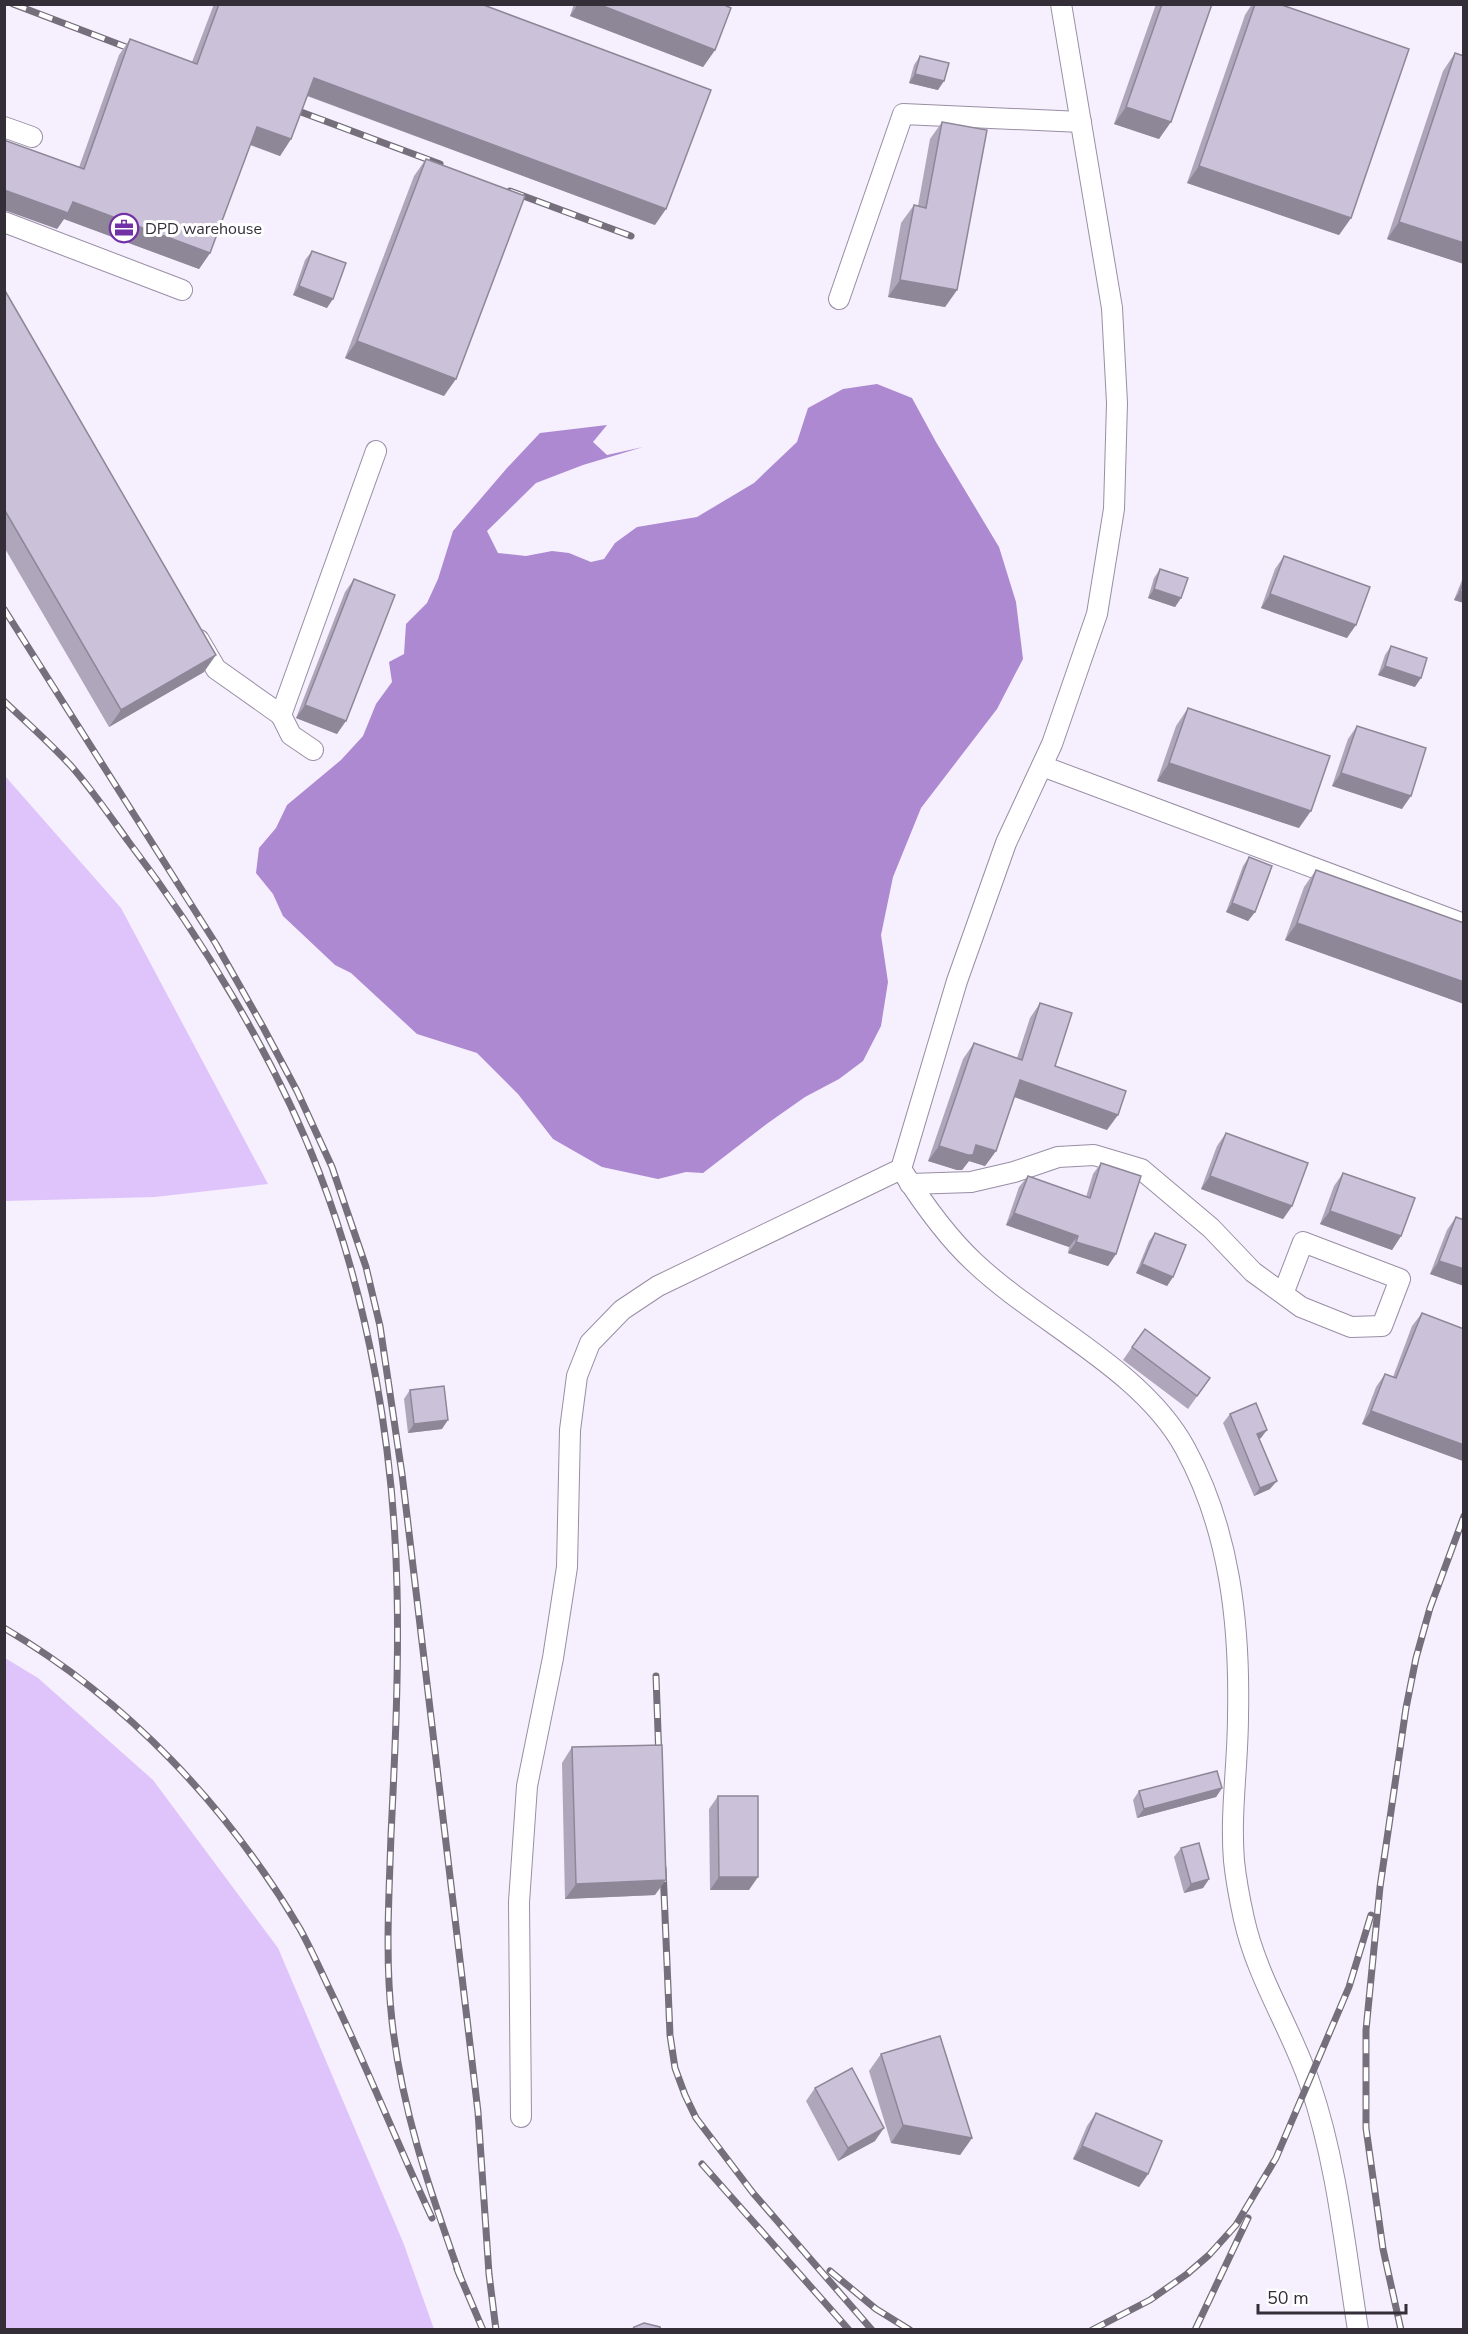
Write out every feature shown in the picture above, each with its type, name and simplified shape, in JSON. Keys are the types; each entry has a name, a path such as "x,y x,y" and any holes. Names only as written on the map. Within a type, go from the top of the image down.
{"street":[{"path":"1062,4 1112,308 1117,403 1114,509 1096,614 1052,744 1006,843 957,981 906,1177 923,1205 974,1262 1119,1374 1151,1404 1185,1448 1210,1504 1231,1582 1238,1650 1234,1861 1245,1922 1259,1968 1298,2054 1320,2114 1358,2330"},
{"path":"839,300 903,114 1081,122"},
{"path":"4,127 32,137"},
{"path":"4,222 182,290"},
{"path":"281,715 376,451"},
{"path":"188,619 216,669 281,715 291,735 313,750"},
{"path":"1042,766 1464,924"},
{"path":"521,2117 519,1902 527,1786 553,1658 567,1567 570,1431 577,1376 590,1342 622,1310 658,1286 906,1177 971,1182 1014,1172 1058,1157 1094,1155 1141,1169 1211,1228 1253,1272 1283,1294 1301,1307 1351,1327 1382,1326 1400,1279 1303,1242 1283,1294"}],"shaded area":[{"path":"877,384 912,398 999,547 1016,602 1023,659 997,709 921,808 893,877 881,935 888,982 881,1026 863,1061 839,1079 805,1097 703,1173 686,1172 658,1179 602,1167 553,1139 518,1094 477,1053 417,1034 351,973 335,965 283,916 273,894 256,873 259,848 276,828 287,805 341,760 363,736 376,704 392,682 389,662 404,654 406,624 427,603 438,579 453,531 540,433 607,425 593,442 607,455 643,447 583,465 536,483 487,531 498,553 526,556 552,551 569,553 591,562 604,559 615,543 637,527 697,517 754,483 797,442 808,408 843,389"},
{"path":"5,776 121,908 268,1184 155,1197 5,1201"},
{"path":"5,1658 38,1678 153,1780 278,1948 403,2242 434,2329 5,2329"}],"building":[{"path":"219,4 481,4 711,90 666,209 314,78 291,139 257,127 210,253 73,202 68,213 4,190 4,140 84,169 130,39 197,64"},
{"path":"598,4 722,4 731,8 715,50"},
{"path":"1162,4 1212,4 1171,122 1126,107"},
{"path":"1255,4 1279,4 1409,49 1351,218 1199,166"},
{"path":"1455,53 1464,56 1464,243 1399,222"},
{"path":"920,56 949,63 944,81 915,74"},
{"path":"942,122 987,130 957,290 900,280 914,205 926,208"},
{"path":"426,159 525,196 456,379 357,341"},
{"path":"312,251 346,263 333,299 299,286"},
{"path":"4,289 216,655 121,710 4,509"},
{"path":"1284,556 1370,587 1356,625 1270,594"},
{"path":"1160,569 1188,578 1181,598 1154,589"},
{"path":"354,579 395,595 346,721 305,705"},
{"path":"1391,646 1427,658 1421,678 1385,666"},
{"path":"1188,708 1330,756 1311,811 1169,763"},
{"path":"1357,726 1426,748 1411,796 1341,773"},
{"path":"1249,857 1272,866 1255,912 1232,903"},
{"path":"1316,870 1464,923 1464,982 1297,923"},
{"path":"1040,1003 1072,1013 1055,1066 1126,1091 1118,1115 1020,1080 996,1151 976,1145 973,1155 968,1155 939,1146 974,1043 1022,1060"},
{"path":"1226,1133 1308,1163 1292,1206 1210,1176"},
{"path":"1101,1163 1141,1176 1116,1254 1076,1242 1078,1236 1014,1213 1028,1176 1090,1198"},
{"path":"1343,1173 1415,1198 1401,1236 1330,1211"},
{"path":"1456,1217 1464,1220 1464,1269 1439,1261"},
{"path":"1155,1233 1186,1245 1173,1277 1142,1264"},
{"path":"1422,1313 1464,1329 1464,1445 1371,1411 1385,1374 1396,1378"},
{"path":"1145,1329 1210,1378 1197,1396 1132,1347"},
{"path":"444,1386 448,1420 414,1424 410,1390"},
{"path":"1256,1403 1267,1430 1257,1434 1277,1481 1260,1488 1230,1414"},
{"path":"662,1745 666,1880 576,1884 572,1747"},
{"path":"1217,1771 1222,1788 1144,1809 1139,1791"},
{"path":"718,1796 758,1796 758,1877 719,1877"},
{"path":"1199,1843 1209,1879 1191,1884 1181,1848"},
{"path":"940,2036 972,2138 903,2125 881,2054"},
{"path":"852,2068 884,2128 848,2148 815,2088"},
{"path":"1096,2113 1162,2141 1148,2174 1082,2146"},
{"path":"644,2323 660,2327 661,2330 632,2330"}],"railway":[{"path":"13,4 139,52"},
{"path":"285,106 440,164"},
{"path":"510,191 631,236"},
{"path":"4,609 216,944 263,1027 297,1091 332,1167 366,1267 380,1326 402,1474 478,2112 489,2274 496,2330"},
{"path":"4,701 56,750 87,785 156,878 235,1000 301,1129 337,1221 352,1272 376,1376 391,1483 395,1536 397,1681 388,1928 392,2021 403,2087 418,2150 460,2276"},
{"path":"1401,2330 1383,2249 1366,2128 1366,2030 1380,1887 1406,1708 1416,1658 1430,1608 1464,1516"},
{"path":"4,1628 92,1688 133,1723 207,1799 241,1841 272,1884 300,1929 355,2043 432,2218"},
{"path":"656,1676 659,1760"},
{"path":"663,1868 670,2035 675,2068 685,2095 696,2118 753,2193 872,2330"},
{"path":"1092,2330 1150,2300 1187,2274 1209,2255 1236,2225 1276,2158 1349,1987 1371,1915"},
{"path":"702,2164 849,2330"},
{"path":"1195,2330 1248,2218"},
{"path":"457,2269 483,2330"},
{"path":"830,2271 876,2309 910,2330"}],"place":[{"name":"DPD warehouse","path":"124,228"}]}
